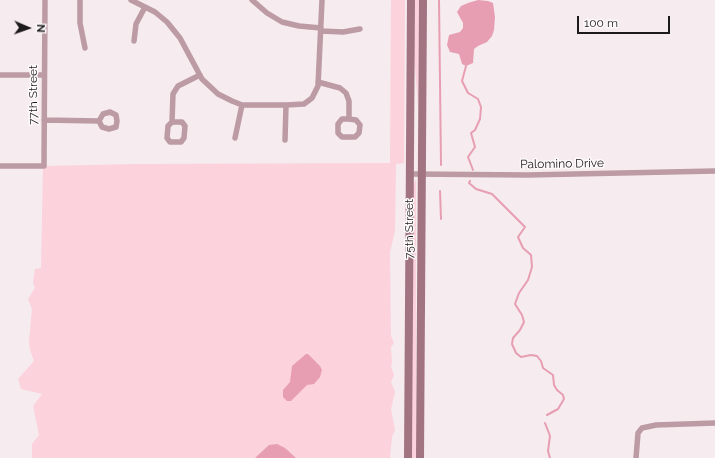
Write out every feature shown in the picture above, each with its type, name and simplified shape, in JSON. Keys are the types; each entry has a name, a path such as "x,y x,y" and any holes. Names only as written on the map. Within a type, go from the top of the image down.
{"main road":[{"name":"75th Street","path":"411,0 416,174 420,458"},
{"name":"75th Street","path":"408,458 422,0"}],"street":[{"name":"77th Street","path":"0,166 44,166 45,0"},
{"path":"80,0 80,23 85,48"},
{"path":"131,0 160,16 175,31 204,82 218,94 242,105 304,104 315,94 318,82 322,0"},
{"path":"252,0 267,13 282,22 321,30 342,32 360,28"},
{"path":"134,41 136,24 145,7"},
{"path":"0,74 44,75"},
{"path":"172,122 172,98 174,91 178,86 200,75"},
{"path":"318,82 340,88 346,93 349,102 349,119"},
{"path":"235,138 242,105"},
{"path":"285,140 286,105"},
{"path":"44,120 99,121"},
{"name":"Palomino Drive","path":"416,174 528,175 715,171"},
{"path":"636,458 638,433 642,428 656,424 715,423"}],"shaded area":[{"path":"391,0 405,0 404,163 396,164 395,231 390,252 391,336 394,343 391,347 391,367 394,375 391,382 395,392 391,409 395,430 392,437 390,458 32,458 32,444 39,435 33,406 42,394 21,389 18,379 34,361 30,350 29,341 32,309 28,299 35,288 33,283 35,269 41,268 43,166 390,163"},
{"path":"415,0 419,0 418,105 414,55"},
{"path":"478,0 493,3 495,17 494,30 492,36 487,42 474,49 473,63 466,66 462,64 459,54 450,52 447,45 449,35 460,32 463,28 463,23 457,12 461,6"},
{"path":"416,179 416,458 412,458 413,186"},
{"path":"308,354 320,366 322,370 320,377 314,384 307,385 291,401 287,401 283,397 283,390 290,382 292,366"},
{"path":"277,444 285,448 296,458 255,458 269,445"}],"waterway":[{"path":"439,0 441,165"},
{"path":"466,66 462,81 468,93 478,99 481,107 480,119 475,130 471,133 475,147 468,157 473,170"},
{"path":"470,181 469,183 476,189 492,194 525,227 518,237 523,248 531,255 532,267 528,280 519,293 515,304 522,315 524,322 520,330 513,338 512,344 516,353 521,357 531,355 537,356 541,361 543,368 553,375 554,385 563,395 564,399 558,409 547,415"},
{"path":"440,191 441,219"},
{"path":"545,423 550,436 548,451 550,458"}]}
